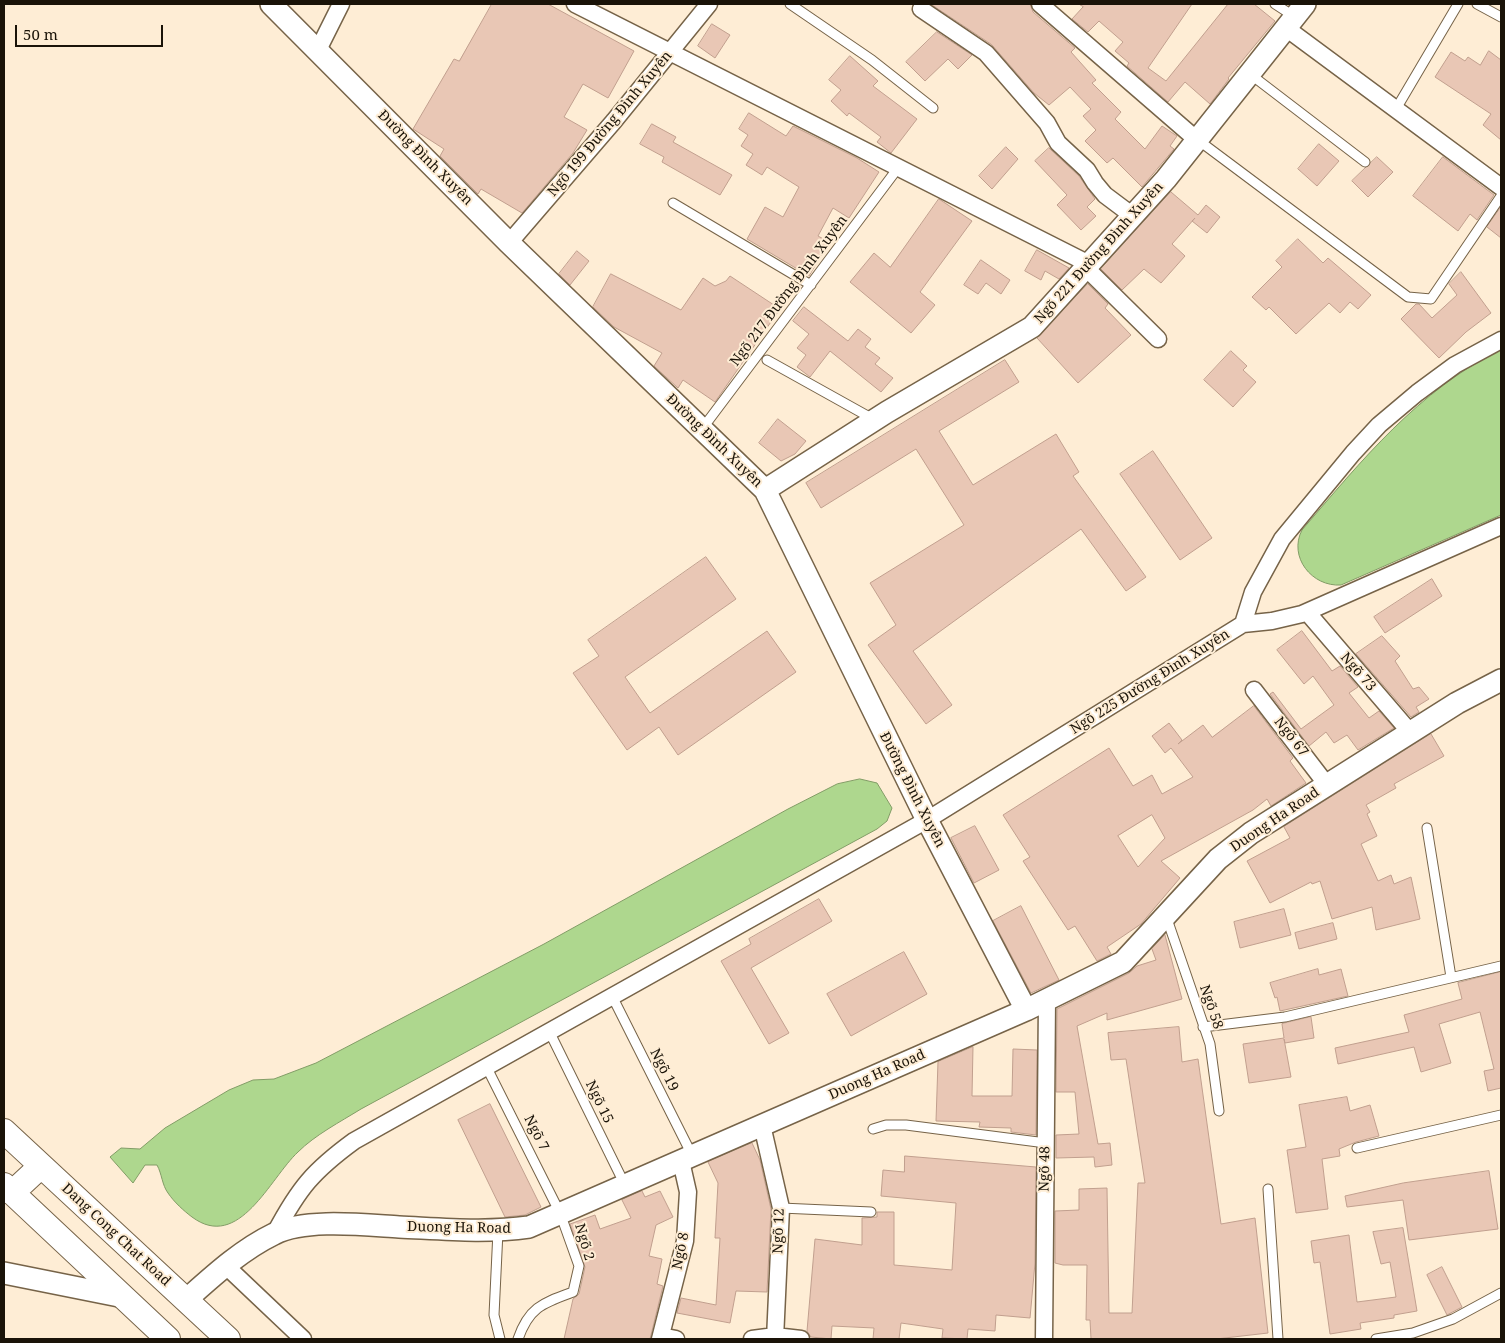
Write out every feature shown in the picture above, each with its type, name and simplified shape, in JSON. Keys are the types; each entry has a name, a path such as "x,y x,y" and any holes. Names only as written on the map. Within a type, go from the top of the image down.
{"main road":[{"name":"Dang Cong Chat Road","path":"4,1131 228,1339"},
{"path":"41,1166 8,1189 168,1339"}],"street":[{"name":"Đường Đình Xuyên","path":"272,4 509,243 765,490 926,820 1026,1010"},
{"path":"318,50 341,4"},
{"path":"575,4 1087,266 1158,339"},
{"name":"Ngõ 199 Đường Đình Xuyên","path":"509,243 709,4"},
{"path":"1040,4 1197,140"},
{"path":"920,9 948,25 986,53 1047,123 1058,143 1087,170 1105,194 1133,216"},
{"path":"1295,16 1396,109 1501,187"},
{"name":"Ngõ 221 Đường Đình Xuyên","path":"765,490 875,420 1032,327 1166,180 1295,16"},
{"name":"Ngõ 225 Đường Đình Xuyên","path":"275,1233 298,1192 313,1173 331,1158 391,1119 926,820 1243,624 1252,592 1282,539 1379,424 1416,393 1455,365 1501,340"},
{"path":"1243,624 1272,622 1307,612 1501,526"},
{"name":"Ngõ 73","path":"1307,612 1410,732"},
{"name":"Duong Ha Road","path":"186,1300 226,1266 275,1233 307,1226 338,1224 498,1231 529,1227 1026,1010 1123,962 1218,858 1251,833 1457,703 1501,680"},
{"name":"Ngõ 67","path":"1254,690 1327,785"},
{"name":"Ngõ 48","path":"1044,1339 1047,1000"},
{"name":"Ngõ 12","path":"762,1125 781,1208 775,1338"},
{"name":"Ngõ 8","path":"665,1338 684,1241 688,1192 687,1158"},
{"path":"226,1266 303,1339"},
{"path":"4,1273 124,1297"},
{"path":"752,1339 801,1339"}],"lane":[{"path":"790,4 872,60 933,108"},
{"path":"1275,4 1295,16"},
{"path":"1396,109 1458,4"},
{"path":"1477,4 1501,17"},
{"path":"1250,74 1365,162"},
{"path":"1197,140 1408,297 1431,299 1501,196"},
{"name":"Ngõ 217 Đường Đình Xuyên","path":"702,429 898,168"},
{"path":"673,203 811,286"},
{"path":"767,360 875,420"},
{"path":"1427,828 1451,977"},
{"name":"Ngõ 58","path":"1166,916 1210,1044 1219,1111"},
{"path":"1203,1027 1285,1017 1501,966"},
{"name":"Ngõ 19","path":"612,996 687,1158"},
{"name":"Ngõ 15","path":"549,1031 625,1185"},
{"name":"Ngõ 7","path":"486,1066 560,1213"},
{"path":"1357,1148 1501,1115"},
{"path":"873,1129 886,1125 906,1125 1046,1143"},
{"path":"1268,1189 1278,1339"},
{"path":"781,1208 871,1212"},
{"name":"Ngõ 2","path":"518,1339 524,1323 533,1311 546,1302 573,1292 579,1266 560,1213"},
{"path":"498,1231 494,1315 500,1339"},
{"path":"1376,1339 1413,1334 1453,1319 1501,1293"}],"shaded area":[{"path":"1501,349 1501,515 1341,585 1330,584 1312,576 1305,568 1298,550 1298,540 1302,530 1369,453 1417,406 1471,366"},
{"path":"860,779 877,783 892,808 887,821 877,829 336,1124 298,1152 265,1193 239,1219 224,1225 209,1225 192,1217 173,1200 166,1190 157,1165 145,1165 133,1183 110,1157 121,1148 140,1149 165,1128 229,1090 253,1080 274,1079 316,1063 544,944 788,809 837,784"}],"building":[{"path":"492,4 548,4 634,51 608,98 583,84 564,117 587,130 573,153 522,213 481,189 478,194 440,156 444,149 413,129 454,59 459,61"},
{"path":"931,4 1030,4 1033,12 1075,48 1071,52 1096,80 1092,83 1121,112 1115,119 1145,149 1162,126 1177,136 1170,146 1174,149 1142,187 1113,158 1107,163 1085,141 1096,130 1083,116 1091,109 1070,87 1049,105 1034,93 992,45"},
{"path":"1079,4 1192,4 1148,68 1166,81 1228,4 1254,4 1275,21 1228,78 1210,104 1185,82 1168,102 1127,66 1129,63 1115,51 1123,42 1099,21 1088,32 1072,19 1083,7"},
{"path":"712,24 730,35 715,58 698,46"},
{"path":"937,32 972,55 958,69 948,59 925,81 906,62"},
{"path":"1489,51 1501,60 1501,140 1483,125 1491,114 1435,77 1451,52 1465,61 1468,57 1480,65"},
{"path":"850,56 878,81 873,86 917,119 891,153 877,142 881,137 849,113 847,116 831,101 841,90 829,80"},
{"path":"749,113 786,136 793,126 857,158 879,172 849,218 833,208 818,236 829,242 809,276 747,239 765,207 783,217 799,187 767,167 762,175 746,165 753,154 741,146 748,135 739,129"},
{"path":"652,124 676,137 673,142 732,175 720,195 662,162 664,157 640,144"},
{"path":"1319,144 1339,161 1317,186 1298,169"},
{"path":"1006,147 1018,159 992,189 979,176"},
{"path":"1049,148 1079,176 1095,199 1087,207 1096,216 1081,230 1057,205 1067,195 1035,161"},
{"path":"1377,157 1393,172 1368,197 1352,181"},
{"path":"1443,157 1494,195 1477,220 1470,214 1458,231 1413,196"},
{"path":"1171,192 1198,215 1206,205 1220,217 1207,233 1192,221 1172,244 1185,256 1161,283 1144,269 1122,290 1101,269"},
{"path":"939,199 972,221 920,292 935,305 911,333 850,282 874,253 890,267"},
{"path":"1501,207 1501,238 1487,227"},
{"path":"1298,239 1323,263 1328,258 1371,295 1358,309 1350,302 1340,313 1329,303 1296,334 1269,307 1266,310 1252,297 1282,267 1276,261"},
{"path":"1037,250 1069,268 1059,279 1045,271 1041,280 1025,271"},
{"path":"577,251 589,261 570,285 559,274"},
{"path":"981,260 1010,280 1001,294 986,283 978,294 964,285"},
{"path":"1461,272 1491,313 1466,332 1439,358 1401,319 1416,304 1419,304 1432,318 1457,295 1449,284"},
{"path":"611,274 681,310 703,278 715,286 726,281 730,276 780,309 715,402 683,380 678,388 654,366 662,353 614,327 593,307"},
{"path":"1088,284 1108,304 1105,308 1131,335 1078,383 1037,338"},
{"path":"804,307 848,341 858,329 871,339 865,347 880,358 875,364 893,378 881,392 830,351 810,377 797,367 806,355 797,348 809,334 793,321"},
{"path":"1231,351 1247,366 1243,370 1256,382 1233,407 1204,380"},
{"path":"1005,360 1019,382 939,431 973,485 1056,434 1079,472 1073,476 1146,577 1126,591 1081,529 913,651 952,705 926,724 868,645 896,625 870,583 964,525 916,449 821,508 806,483"},
{"path":"778,419 806,441 795,454 781,461 759,443"},
{"path":"1153,451 1212,538 1180,560 1120,474"},
{"path":"706,557 736,599 625,677 650,713 767,631 796,672 678,755 659,727 627,750 573,673 599,656 588,640"},
{"path":"1432,579 1442,596 1385,633 1374,617"},
{"path":"1302,631 1332,671 1340,666 1358,687 1349,693 1369,718 1379,711 1394,728 1358,750 1347,735 1334,743 1326,732 1309,746 1270,694 1273,692 1301,729 1334,705 1313,676 1304,684 1277,650"},
{"path":"1382,636 1400,656 1395,661 1413,689 1419,687 1429,699 1416,707 1419,712 1411,717 1356,654"},
{"path":"1254,706 1293,758 1290,761 1306,783 1271,806 1267,799 1253,810 1161,861 1180,878 1141,924 1107,947 1111,954 1097,961 1075,926 1068,930 1023,861 1030,857 1003,815 1109,748 1133,786 1152,775 1162,794 1193,777 1171,748 1165,753 1152,736 1169,723 1182,740 1178,744 1203,725 1212,737","holes":["1152,815 1165,838 1138,867 1118,836"]},
{"path":"1431,734 1444,756 1394,784 1396,788 1366,805 1370,812 1367,814 1377,836 1361,844 1378,881 1391,875 1394,884 1411,877 1420,919 1376,930 1372,907 1332,919 1320,881 1312,884 1311,882 1270,903 1247,861 1290,838 1284,827"},
{"path":"975,826 999,870 974,883 951,838"},
{"path":"819,899 832,921 751,968 789,1033 769,1044 721,961 751,944 749,939"},
{"path":"1021,906 1059,980 1031,993 993,921"},
{"path":"1284,909 1291,935 1240,948 1234,922"},
{"path":"1333,923 1337,939 1299,949 1295,933"},
{"path":"1165,935 1182,999 1107,1020 1107,1013 1077,1026 1098,1144 1110,1143 1112,1165 1095,1167 1094,1157 1056,1158 1056,1135 1079,1134 1075,1092 1056,1092 1057,1009 1129,973 1137,966 1156,960 1152,949"},
{"path":"904,952 927,994 851,1036 827,994"},
{"path":"1318,969 1319,975 1341,969 1348,996 1280,1011 1277,997 1275,998 1270,983"},
{"path":"1501,972 1501,1088 1488,1091 1484,1071 1494,1069 1480,1012 1439,1024 1451,1063 1421,1072 1414,1047 1338,1064 1335,1048 1409,1032 1404,1015 1462,999 1458,983"},
{"path":"1311,1017 1314,1038 1285,1043 1284,1039 1291,1077 1249,1083 1243,1044 1284,1038 1282,1024"},
{"path":"1179,1027 1182,1062 1198,1059 1221,1224 1255,1218 1268,1333 1216,1339 1091,1339 1090,1320 1086,1320 1087,1265 1055,1263 1055,1211 1079,1210 1079,1189 1107,1188 1109,1313 1132,1313 1138,1183 1145,1183 1126,1059 1111,1060 1108,1033"},
{"path":"973,1047 972,1096 1012,1096 1013,1049 1037,1050 1036,1135 1011,1132 1011,1128 979,1127 980,1122 936,1121 938,1062"},
{"path":"1347,1097 1350,1111 1370,1105 1379,1136 1339,1149 1340,1156 1322,1159 1328,1209 1296,1213 1287,1150 1306,1147 1299,1105"},
{"path":"490,1104 541,1207 525,1215 505,1217 458,1120"},
{"path":"752,1143 760,1160 771,1209 767,1292 736,1291 730,1323 677,1313 681,1298 716,1305 720,1238 715,1238 718,1183 708,1162"},
{"path":"905,1156 1036,1167 1035,1263 1030,1318 996,1315 995,1331 968,1329 967,1339 942,1338 943,1329 901,1323 899,1339 873,1339 874,1328 832,1326 831,1339 811,1337 807,1331 815,1239 862,1245 862,1218 877,1217 877,1212 894,1212 894,1265 952,1270 956,1203 881,1196 883,1170 904,1172"},
{"path":"1489,1171 1498,1229 1409,1240 1403,1200 1347,1207 1345,1196 1403,1183"},
{"path":"642,1191 645,1197 660,1191 673,1217 656,1225 649,1256 662,1259 657,1284 663,1286 650,1339 564,1339 573,1299 579,1294 585,1267 570,1224 595,1215 600,1229 631,1218 622,1200"},
{"path":"1403,1228 1417,1311 1394,1315 1394,1318 1360,1323 1361,1329 1330,1334 1320,1262 1314,1263 1311,1241 1349,1235 1357,1302 1396,1297 1390,1262 1381,1264 1373,1232"},
{"path":"1442,1267 1462,1307 1447,1315 1427,1275"}]}
